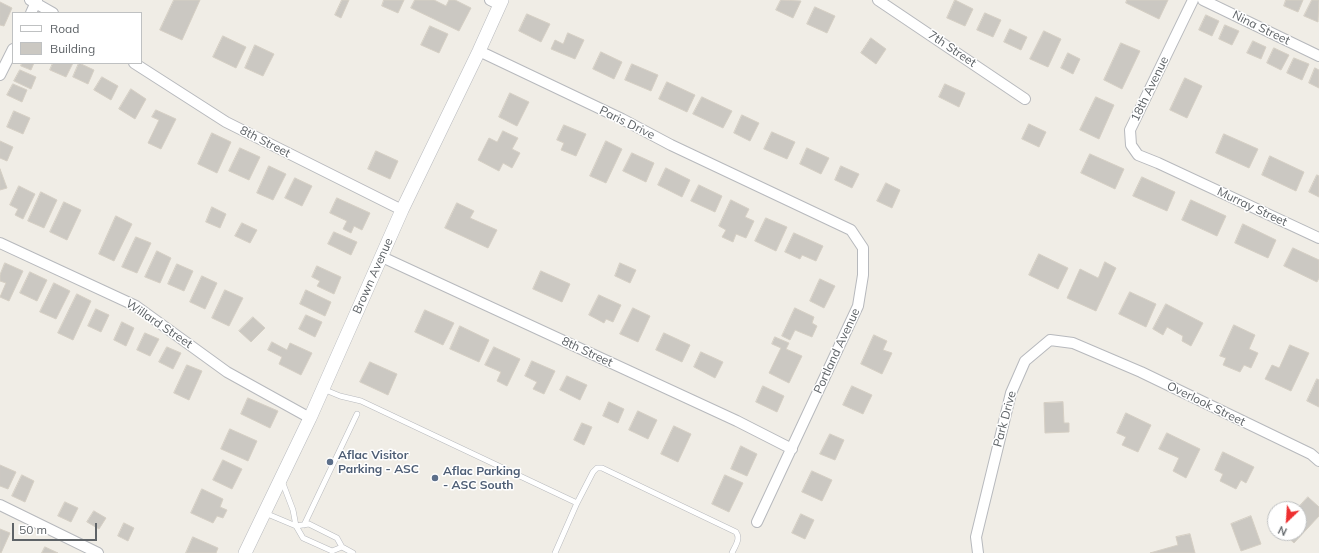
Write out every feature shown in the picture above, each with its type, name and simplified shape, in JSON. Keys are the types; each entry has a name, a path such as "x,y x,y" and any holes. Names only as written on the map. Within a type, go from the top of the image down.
{"street":[{"name":"7th Street","path":"878,0 1025,99"},
{"name":"18th Avenue","path":"1184,175 1138,155 1130,145 1130,130 1193,0"},
{"name":"Nina Street","path":"1203,0 1319,56"},
{"path":"31,12 34,1 51,12"},
{"name":"Brown Avenue","path":"245,553 310,418 402,210 479,51 497,2"},
{"path":"0,75 12,51"},
{"name":"Paris Drive","path":"479,51 776,195"},
{"name":"8th Street","path":"136,64 226,122 402,210"},
{"name":"Murray Street","path":"1184,175 1319,238"},
{"name":"Portland Avenue","path":"757,522 858,306 863,275 863,248 851,230 776,195"},
{"name":"Willard Street","path":"0,243 136,306 227,372 310,418"},
{"name":"8th Street","path":"382,257 737,421 792,448"},
{"name":"Park Drive","path":"978,553 976,537 1011,393 1025,361 1050,340 1073,343 1092,351"},
{"name":"Overlook Street","path":"1092,351 1141,372 1311,454 1319,461"},
{"path":"0,506 98,553"}],"lane":[{"path":"323,389 340,396 361,400 577,503"},
{"path":"304,525 357,414"},
{"path":"555,553 592,472 597,468 602,468 736,532 738,540 732,553"},
{"path":"281,479 293,510 296,526 303,538 332,551 342,547"},
{"path":"264,513 296,526 309,524 337,538 342,547 350,552"}],"building":[{"path":"174,0 200,0 182,40 160,30"},
{"path":"342,0 349,0 341,18 335,15"},
{"path":"384,0 404,0 398,13 382,6"},
{"path":"415,0 434,0 446,6 449,0 455,0 471,8 459,31 411,8"},
{"path":"781,0 801,1 793,18 776,10"},
{"path":"955,0 973,9 965,26 947,18"},
{"path":"1127,0 1168,0 1159,19 1126,3"},
{"path":"1286,0 1303,0 1298,12 1284,6"},
{"path":"1312,0 1319,0 1318,22 1304,16"},
{"path":"0,2 12,8 4,26 0,25"},
{"path":"815,7 835,16 827,33 807,24"},
{"path":"985,13 1001,20 993,37 977,30"},
{"path":"527,14 550,24 541,42 519,31"},
{"path":"1206,15 1219,21 1212,36 1199,30"},
{"path":"1225,25 1239,31 1232,45 1219,39"},
{"path":"430,26 448,34 439,53 421,45"},
{"path":"1010,29 1027,37 1021,50 1004,42"},
{"path":"1044,31 1061,39 1048,67 1030,59"},
{"path":"568,33 584,40 575,59 551,49 555,40 563,44"},
{"path":"223,36 246,47 236,68 213,57"},
{"path":"871,38 886,49 876,64 861,53"},
{"path":"1253,41 1266,47 1261,59 1247,53"},
{"path":"1121,43 1140,51 1122,89 1104,80"},
{"path":"255,45 274,54 263,76 245,68"},
{"path":"1274,48 1289,55 1281,70 1267,63"},
{"path":"601,52 622,62 614,79 593,69"},
{"path":"1068,53 1080,59 1073,74 1061,68"},
{"path":"1294,58 1309,64 1302,80 1287,73"},
{"path":"22,64 34,64 31,70 21,66"},
{"path":"53,64 72,64 66,77 50,70"},
{"path":"79,64 94,70 88,84 73,77"},
{"path":"632,64 658,75 651,91 625,80"},
{"path":"1315,68 1319,70 1319,88 1309,83"},
{"path":"20,70 36,77 31,89 14,81"},
{"path":"102,77 118,86 111,100 94,90"},
{"path":"1185,78 1202,86 1187,118 1170,110"},
{"path":"667,82 695,95 687,112 659,99"},
{"path":"13,84 27,90 22,102 7,95"},
{"path":"945,84 965,93 959,107 939,97"},
{"path":"131,89 146,99 135,119 119,109"},
{"path":"510,93 529,102 517,126 499,117"},
{"path":"702,97 732,111 723,128 693,114"},
{"path":"1096,97 1114,105 1099,139 1080,130"},
{"path":"156,110 176,119 161,149 148,143 159,120 152,117"},
{"path":"14,111 30,118 23,134 7,127"},
{"path":"742,115 759,123 750,141 734,133"},
{"path":"1029,124 1046,132 1039,147 1022,139"},
{"path":"564,125 586,134 576,156 561,150 564,143 557,140"},
{"path":"503,131 518,138 512,149 520,153 512,168 503,163 499,171 478,160 489,138 497,142"},
{"path":"772,132 795,142 787,159 764,149"},
{"path":"212,133 231,142 217,173 198,164"},
{"path":"1224,134 1258,149 1249,168 1216,153"},
{"path":"0,141 13,147 7,161 0,158"},
{"path":"606,141 622,149 606,183 590,176"},
{"path":"240,148 260,157 249,180 229,171"},
{"path":"807,148 829,158 821,174 800,164"},
{"path":"376,151 398,161 390,179 368,169"},
{"path":"632,153 654,163 646,182 623,171"},
{"path":"1090,154 1124,169 1115,189 1081,173"},
{"path":"1270,156 1304,172 1296,191 1262,175"},
{"path":"269,166 286,174 273,200 257,193"},
{"path":"841,166 859,174 852,188 835,180"},
{"path":"666,168 690,180 682,197 658,185"},
{"path":"0,169 7,188 0,190"},
{"path":"1317,175 1319,176 1319,197 1309,192"},
{"path":"1142,177 1175,192 1167,211 1133,196"},
{"path":"295,178 312,186 302,206 285,198"},
{"path":"886,183 900,190 892,208 877,201"},
{"path":"699,185 722,196 715,212 691,201"},
{"path":"19,186 35,194 23,219 15,215 18,209 10,205"},
{"path":"41,192 57,200 44,228 28,221"},
{"path":"337,198 370,213 362,230 354,226 351,233 343,229 347,221 330,213"},
{"path":"731,200 749,209 745,217 754,221 746,238 736,234 733,242 722,237 726,230 719,226"},
{"path":"1191,200 1226,216 1217,236 1182,220"},
{"path":"64,202 81,210 67,240 50,232"},
{"path":"457,203 474,211 470,218 497,230 488,248 445,228"},
{"path":"212,207 226,214 220,228 206,222"},
{"path":"116,216 132,224 114,261 99,254"},
{"path":"766,218 787,227 776,251 755,241"},
{"path":"242,223 257,230 250,243 235,236"},
{"path":"1243,224 1276,240 1268,258 1235,243"},
{"path":"334,232 357,242 351,255 328,244"},
{"path":"794,233 823,246 816,261 802,255 800,259 785,252"},
{"path":"136,237 151,243 137,273 122,267"},
{"path":"1293,248 1319,260 1319,278 1317,282 1284,266"},
{"path":"157,251 171,258 160,283 145,277"},
{"path":"1039,254 1068,268 1058,289 1029,275"},
{"path":"1105,262 1116,268 1096,311 1067,298 1080,269 1098,278"},
{"path":"5,263 23,271 9,301 0,297 6,283 0,281 0,275"},
{"path":"620,263 636,270 630,283 615,276"},
{"path":"177,264 193,271 184,291 168,284"},
{"path":"317,266 341,277 334,294 317,286 320,281 312,277"},
{"path":"541,271 570,284 562,302 533,289"},
{"path":"30,272 47,280 37,301 20,293"},
{"path":"202,276 217,283 205,309 190,302"},
{"path":"820,279 835,286 824,308 810,301"},
{"path":"54,283 70,291 56,319 40,312"},
{"path":"225,290 243,298 229,326 212,318"},
{"path":"306,290 331,302 325,316 300,304"},
{"path":"1130,292 1156,304 1146,327 1119,314"},
{"path":"77,294 91,301 73,340 58,333"},
{"path":"599,295 621,305 613,322 606,319 604,323 589,315"},
{"path":"1166,304 1203,323 1191,346 1182,341 1183,336 1167,327 1163,335 1153,329"},
{"path":"633,308 650,316 638,342 620,334"},
{"path":"795,308 814,317 812,323 817,326 812,337 795,330 790,340 782,336"},
{"path":"96,309 109,315 101,332 88,326"},
{"path":"425,310 454,323 443,345 415,332"},
{"path":"306,315 322,322 315,337 299,329"},
{"path":"253,317 265,328 251,342 239,331"},
{"path":"122,322 134,328 126,346 114,340"},
{"path":"1234,325 1255,335 1249,349 1258,353 1251,368 1244,365 1240,372 1223,365 1226,358 1220,356"},
{"path":"460,326 489,340 479,362 450,349"},
{"path":"145,333 159,339 150,356 137,350"},
{"path":"664,333 690,345 682,362 656,350"},
{"path":"874,335 887,341 883,350 892,353 882,374 861,364"},
{"path":"775,337 789,343 786,349 802,356 789,383 769,373 781,348 772,344"},
{"path":"272,342 287,350 290,343 312,353 301,375 279,364 282,357 268,350"},
{"path":"1290,345 1309,353 1291,391 1265,379 1272,365 1279,368"},
{"path":"167,347 181,353 173,369 159,362"},
{"path":"494,347 520,359 507,386 497,381 501,372 485,365"},
{"path":"701,352 723,362 715,378 694,367"},
{"path":"532,361 555,371 544,394 533,389 537,382 525,376"},
{"path":"370,362 397,374 388,395 360,382"},
{"path":"187,365 202,371 189,400 174,393"},
{"path":"567,376 587,385 580,400 560,390"},
{"path":"1317,379 1319,380 1319,407 1307,401"},
{"path":"763,386 784,396 777,412 756,402"},
{"path":"852,386 872,395 863,414 843,405"},
{"path":"248,398 278,411 270,428 241,414"},
{"path":"609,402 624,409 618,423 603,416"},
{"path":"1063,402 1064,423 1069,423 1069,432 1045,433 1044,403"},
{"path":"638,411 657,420 648,439 629,430"},
{"path":"1126,413 1151,425 1138,452 1122,445 1126,437 1117,433"},
{"path":"582,423 592,427 584,445 574,440"},
{"path":"674,426 691,434 678,462 661,454"},
{"path":"230,429 257,441 248,461 221,449"},
{"path":"1167,433 1200,449 1186,478 1173,471 1179,458 1159,449"},
{"path":"830,434 844,440 835,460 820,454"},
{"path":"741,446 757,454 747,476 731,469"},
{"path":"1223,452 1254,467 1246,483 1241,480 1236,489 1220,481 1223,474 1215,470"},
{"path":"223,460 242,469 232,489 213,480"},
{"path":"0,465 16,472 8,489 0,486"},
{"path":"812,471 832,480 822,501 802,492"},
{"path":"22,475 34,481 25,502 12,496"},
{"path":"725,475 743,483 729,512 712,504"},
{"path":"202,489 223,499 220,507 227,510 223,518 217,516 213,523 191,513"},
{"path":"1308,497 1319,507 1319,516 1307,529 1307,501 1304,501"},
{"path":"65,502 78,508 71,522 58,516"},
{"path":"94,511 106,518 99,529 87,522"},
{"path":"801,514 814,520 805,539 792,533"},
{"path":"1251,516 1261,544 1241,551 1231,524"},
{"path":"124,523 134,528 128,541 118,536"},
{"path":"0,529 10,533 1,553 0,552"},
{"path":"1190,534 1195,553 1150,553 1178,545 1176,537"},
{"path":"193,537 218,548 216,553 186,553"},
{"path":"45,547 58,553 42,553"}],"place":[{"name":"Aflac Visitor Parking - ASC","path":"330,462"},
{"name":"Aflac Parking - ASC South","path":"435,478"}]}
